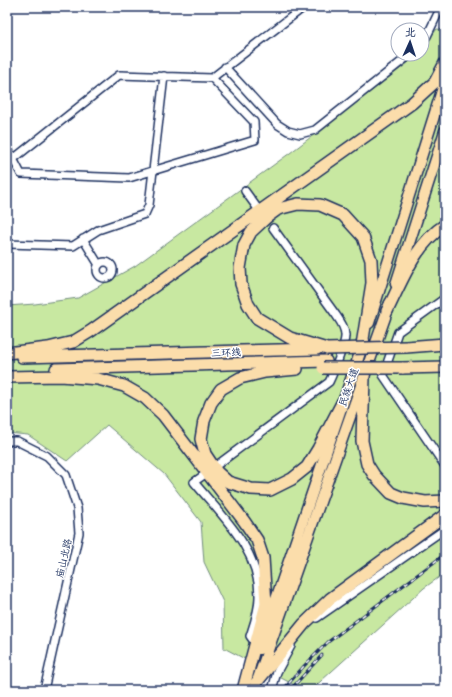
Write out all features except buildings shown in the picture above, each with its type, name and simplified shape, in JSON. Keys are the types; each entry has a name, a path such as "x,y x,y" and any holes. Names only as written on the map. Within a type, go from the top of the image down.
{"highway":[{"path":"7,353 48,348 73,342 91,331 412,103 435,82 445,63"},
{"path":"327,349 290,338 257,318 248,304 241,284 240,268 244,245 251,232 278,209 298,204 320,205 343,215 363,237 371,260 372,284 362,345"},
{"path":"387,311 416,254 428,240 445,225"},
{"path":"406,347 445,344"},
{"name":"三环线","path":"7,358 406,347 445,348"},
{"name":"三环线","path":"7,370 403,364 445,362"},
{"path":"403,364 414,368 445,374"},
{"path":"324,365 265,372 240,378 221,389 211,403 204,421 201,439 205,454 217,472 228,482 251,489 270,490 292,479 307,467 343,401"},
{"path":"414,368 445,367"},
{"path":"7,377 297,369"},
{"path":"61,376 98,379 124,386 145,398 163,415 257,540 263,558 266,604 244,690"},
{"path":"364,378 362,441 367,464 374,475 391,492 403,498 425,502 445,501"},
{"path":"255,687 304,624 330,598 445,515"}],"main road":[{"name":"民族大道","path":"244,690 362,345 445,81"},
{"name":"民族大道","path":"255,687 387,311 445,131"}],"street":[{"path":"10,162 119,75 212,78 304,7"},
{"path":"430,29 440,7"},
{"path":"225,67 277,124 288,132 300,134 315,130 401,62"},
{"path":"7,244 73,246 98,230 145,214 149,204 164,76"},
{"path":"7,148 10,162 21,174 130,178 254,140 254,122 212,78"},
{"path":"245,191 258,209"},
{"path":"217,465 329,382 333,375 346,336 343,325 273,228"},
{"path":"84,239 99,265"},
{"path":"445,298 398,332 383,376 445,466"},
{"name":"庙山北路","path":"7,441 17,442 47,456 66,475 77,508 79,533 44,690"},
{"path":"204,475 194,482 240,537 252,558 258,578 259,599 256,619 250,636 255,643"},
{"path":"272,690 277,672 290,646 308,626 322,614 445,530"}],"green space":[{"path":"437,29 445,30 445,573 424,588 311,690 304,690 224,648 223,602 204,562 201,522 164,474 107,425 67,461 28,435 7,433 7,306 78,298 135,266 290,153 409,62 430,62 430,37"}],"railway":[{"path":"283,690 328,642 445,554"},
{"path":"290,690 322,655"}]}
